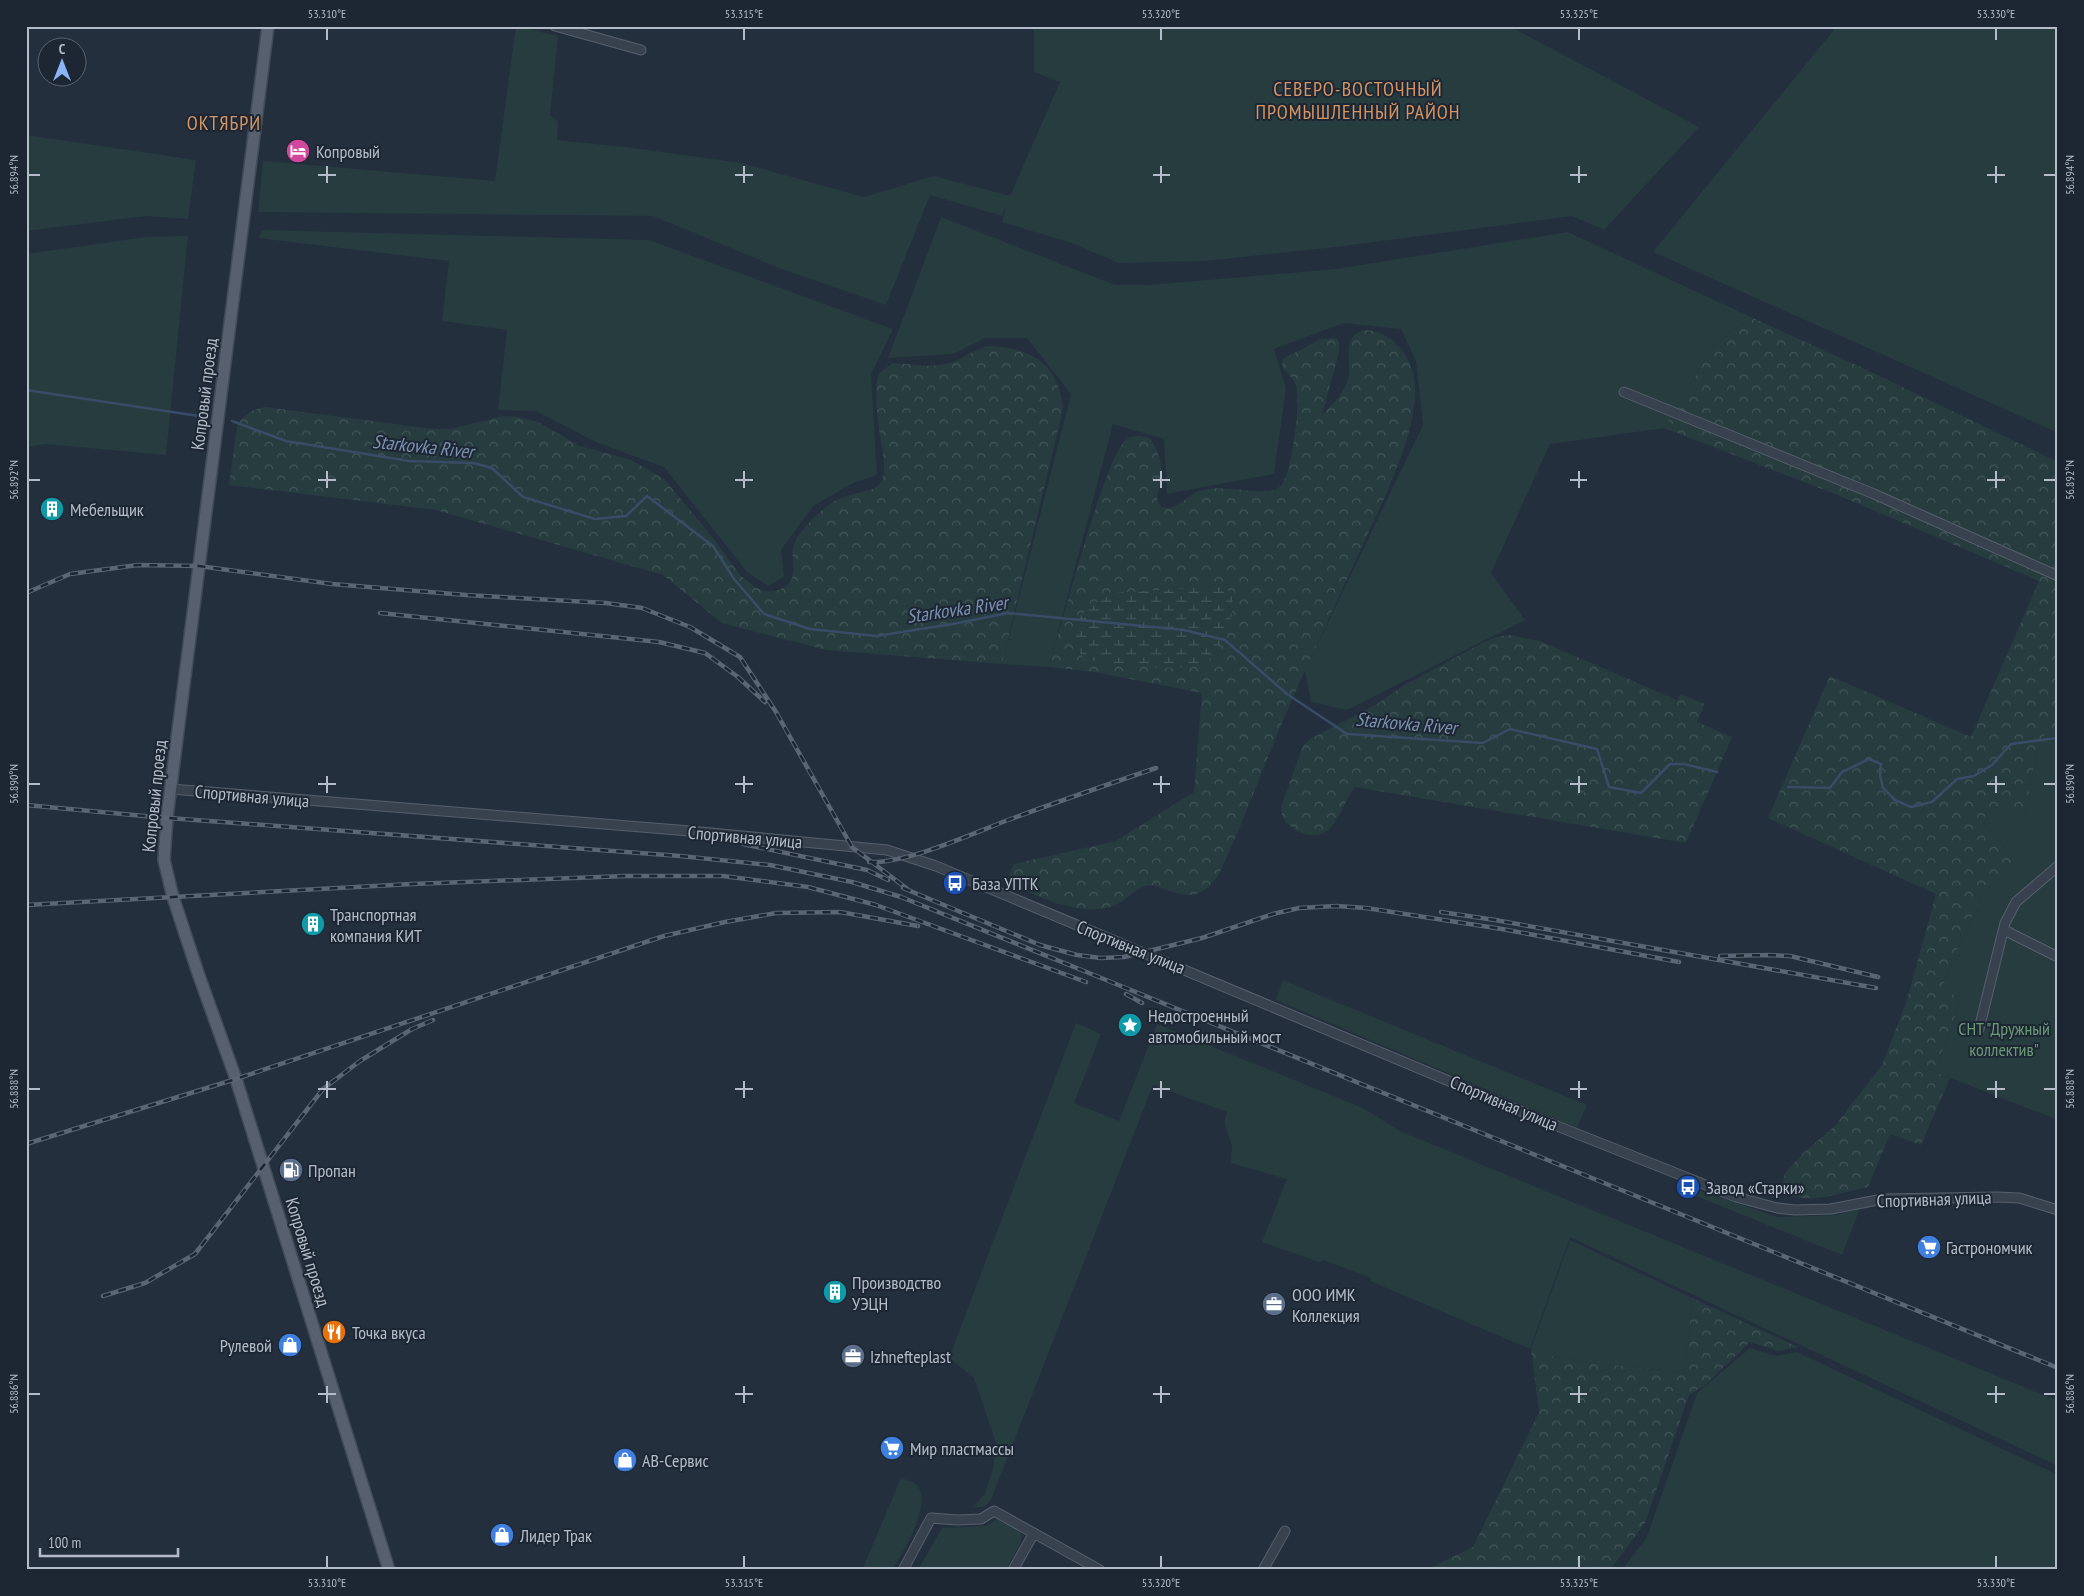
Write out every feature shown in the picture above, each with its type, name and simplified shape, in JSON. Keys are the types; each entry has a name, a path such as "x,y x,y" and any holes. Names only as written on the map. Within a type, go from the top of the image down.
{"main road":[{"name":"Копровый проезд","path":"268,26 171,789 164,860 166,874 183,930 236,1079 389,1570"}],"street":[{"path":"554,26 641,50"},
{"path":"1624,392 1874,494 2058,576"},
{"name":"Спортивная улица","path":"171,789 690,831 887,850 936,866 1542,1120 1736,1196 1777,1208 1795,1210 1831,1209 1883,1198 1997,1197 2019,1198 2058,1210"},
{"path":"1979,1028 2004,930 2016,902 2058,866"},
{"path":"2004,930 2058,957"},
{"path":"903,1570 931,1518 981,1519 994,1511 1100,1570"},
{"path":"1263,1570 1285,1531"},
{"path":"1012,1570 1034,1532"}],"green space":[{"path":"516,26 558,36 550,115 558,122 557,140 741,163 864,197 934,176 1010,196 1060,82 1034,72 1034,26 1115,29 1117,26 1509,26 1699,127 1604,230 1572,216 1336,247 1204,261 1119,263 1069,242 1002,222 1007,204 1002,216 930,195 886,305 779,268 653,216 258,212 263,161 495,181"},
{"path":"1837,26 2058,26 2058,433 1653,252"},
{"path":"26,135 196,160 188,219 146,216 26,231"},
{"path":"941,217 1115,285 1149,285 1336,269 1568,232 1753,318 1718,338 1664,428 1550,444 1491,573 1525,620 1347,710 1311,702 1305,670 1423,425 1416,361 1401,329 1344,323 1274,349 1286,388 1274,474 1167,494 1164,439 1113,424 1049,667 1002,664 1071,394 1027,338 985,338 953,354 888,358"},
{"path":"263,230 649,240 893,329 871,374 877,475 853,483 813,506 781,550 784,577 768,586 747,572 664,467 598,443 536,411 498,410 507,330 442,321 449,261 258,238"},
{"path":"188,236 166,455 46,444 26,447 26,254 147,237"},
{"path":"1753,318 1865,369 2058,462 2058,728 2044,735 2037,752 2024,817 1991,806 1982,821 2016,861 1983,894 1943,981 1960,1002 1935,1072 1950,1078 1921,1145 1890,1134 1868,1187 1816,1198 1796,1197 1786,1194 1782,1187 1785,1173 1803,1153 1835,1126 1882,1065 1906,1003 1936,894 1768,818 1830,676 1971,737 2039,581 1840,496 1664,428 1718,338"},
{"path":"1366,330 1377,332 1387,337 1396,344 1409,362 1415,383 1410,428 1399,462 1378,512 1298,686 1219,874 1207,888 1195,894 1182,894 1147,885 1117,904 1100,909 1086,909 1058,904 1006,883 1014,864 1116,841 1194,792 1202,693 1094,672 1049,667 1095,509 1117,453 1126,440 1132,437 1142,436 1151,439 1159,456 1162,469 1157,499 1161,507 1173,507 1197,492 1212,488 1256,491 1277,489 1283,483 1290,464 1297,407 1296,386 1292,378 1282,367 1283,359 1321,339 1336,338 1339,342 1339,352 1322,415 1344,390 1348,380 1349,350 1352,337"},
{"path":"989,346 1018,350 1041,361 1056,381 1063,409 1002,664 826,650 722,623 663,575 436,510 229,485 237,427 248,413 265,407 433,429 451,429 503,416 518,417 538,422 580,446 631,460 664,479 713,538 740,575 760,589 771,592 777,591 788,585 793,575 793,547 800,532 827,507 838,500 871,489 881,482 884,463 876,401 879,373 893,363 930,366 945,364"},
{"path":"1218,586 1231,592 1232,614 1213,656 1202,663 1170,668 1085,660 1074,643 1072,635 1079,619 1100,600 1115,593"},
{"path":"1511,635 1540,641 1677,700 1680,694 1705,704 1697,722 1732,737 1686,843 1355,787 1338,818 1327,831 1312,835 1303,834 1285,821 1282,815 1282,804 1303,746 1310,739 1377,704 1401,687 1484,642 1500,636"},
{"name":"СНТ \"Дружный коллектив\"","path":"2058,728 2058,1120 1935,1072 1960,1002 1943,981 1983,894 2016,861 1982,821 1991,806 2024,817 2037,752 2044,735"},
{"path":"1283,980 1587,1105 1577,1128 1276,1000"},
{"path":"1076,1023 1101,1034 1074,1103 1119,1121 1157,1024 1363,1108 1400,1131 2058,1401 2058,1466 1570,1237 1530,1349 1370,1281 1371,1278 1323,1260 1319,1262 1262,1242 1287,1179 1231,1163 1232,1146 1224,1122 1227,1112 1153,1085 991,1500 984,1507 974,1507 985,1493 993,1469 996,1443 974,1378 949,1358"},
{"path":"1700,1191 1778,1217 1837,1215 1860,1208 1842,1255 1696,1196"},
{"path":"1570,1240 1692,1298 1685,1374 1557,1358 1531,1349"},
{"path":"1692,1298 1798,1347 1778,1351 1750,1342 1705,1385 1689,1395 1645,1523 1610,1570 1426,1570 1473,1547 1539,1412 1531,1349 1557,1358 1685,1374"},
{"path":"1750,1348 1776,1356 1797,1352 2058,1475 2058,1570 1622,1570 1647,1537 1697,1393"},
{"path":"901,1478 916,1484 921,1492 919,1515 915,1527 892,1570 862,1570"},
{"path":"999,1518 1018,1529 1022,1536 1020,1544 1006,1570 918,1570 942,1528 986,1526"}],"waterway":[{"name":"Starkovka River","path":"26,390 199,416"},
{"name":"Starkovka River","path":"232,421 286,441 409,461 473,463 492,468 523,497 595,519 626,516 647,496 713,546 734,579 764,614 810,629 876,636 1008,613 1184,630 1225,640 1287,694 1347,734 1483,743 1510,729 1597,749 1609,787 1641,793 1670,764 1684,764 1717,772"},
{"name":"Starkovka River","path":"1788,787 1830,788 1842,772 1869,759 1881,764 1880,775 1883,788 1895,800 1911,807 1932,802 1957,779 1974,776 1992,765 2011,744 2058,738"}],"railway":[{"path":"26,593 70,574 138,565 199,566 332,584 466,595 606,603 642,608 690,627 740,657 776,712 852,847 910,891"},
{"path":"380,613 659,642 705,653 738,677 765,702"},
{"path":"869,862 884,861 920,853 1026,813 1156,768"},
{"path":"26,805 155,817 680,856 770,865 852,882 901,897 2058,1368"},
{"path":"743,844 867,870 888,880"},
{"path":"26,905 412,884 626,876 723,876 808,887 876,905 1086,982"},
{"path":"903,888 1040,945 1077,955 1101,958 1124,957 1202,938 1273,914 1299,908 1337,906 1366,908 1502,929 1679,962"},
{"path":"26,1144 236,1079 664,936 776,913 840,912 918,926"},
{"path":"1441,912 1876,988"},
{"path":"1720,956 1790,956 1878,977"},
{"path":"1126,994 1142,1003"},
{"path":"103,1296 145,1283 195,1254 323,1089 360,1061 412,1029 433,1020"}],"place":[{"name":"Копровый","path":"298,151"},
{"name":"Мебельщик","path":"52,509"},
{"name":"База УПТК","path":"955,883"},
{"name":"Транспортная компания КИТ","path":"313,924"},
{"name":"Недостроенный автомобильный мост","path":"1130,1025"},
{"name":"Пропан","path":"291,1170"},
{"name":"Завод «Старки»","path":"1688,1187"},
{"name":"Гастрономчик","path":"1929,1247"},
{"name":"Производство УЭЦН","path":"835,1292"},
{"name":"ООО ИМК Коллекция","path":"1274,1304"},
{"name":"Точка вкуса","path":"334,1332"},
{"name":"Рулевой","path":"290,1345"},
{"name":"Izhnefteplast","path":"853,1356"},
{"name":"Мир пластмассы","path":"892,1448"},
{"name":"АВ-Сервис","path":"625,1460"},
{"name":"Лидер Трак","path":"502,1535"}],"district":[{"name":"СЕВЕРО-ВОСТОЧНЫЙ ПРОМЫШЛЕННЫЙ РАЙОН","path":"1358,100"},
{"name":"ОКТЯБРИ","path":"224,123"}]}
